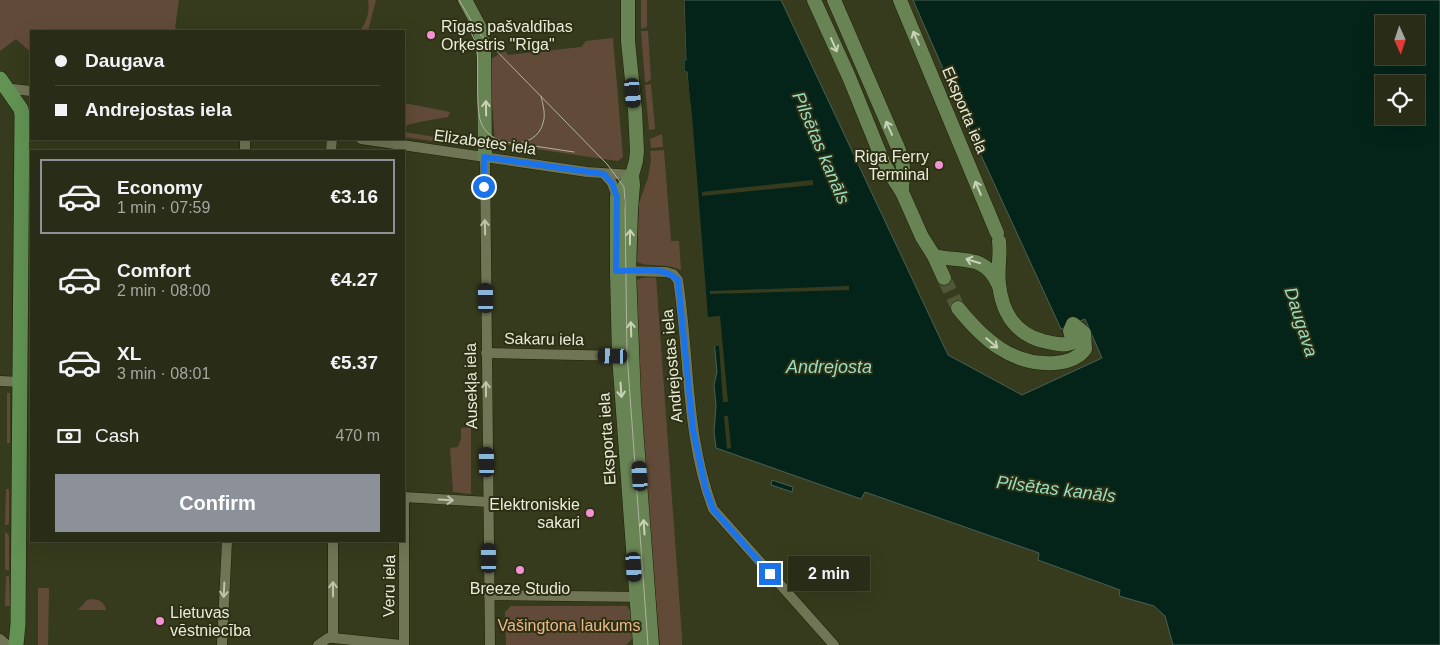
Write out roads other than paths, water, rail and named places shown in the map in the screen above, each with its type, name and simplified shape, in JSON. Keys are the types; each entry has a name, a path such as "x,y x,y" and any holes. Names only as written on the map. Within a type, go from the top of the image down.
{"main road":[{"path":"2,86 21,109 22,115 18,624 16,645"}],"street":[{"path":"465,0 479,26 484,50 484,157"},
{"name":"Eksporta iela","path":"628,0 628,41 636,134 636,162 632,175 617,197 642,597 640,645"},
{"path":"814,0 885,166 902,192 922,237 934,256 944,278"},
{"path":"834,0 899,150 903,168 902,192"},
{"name":"Eksporta iela","path":"900,0 998,237 1000,288"},
{"path":"2,86 30,91"},
{"name":"Elizabetes iela","path":"369,140 604,174 632,175"},
{"name":"Ausekļa iela","path":"484,157 490,645"},
{"path":"604,174 612,183 617,197"},
{"name":"Eksporta iela","path":"623,271 631,210 632,175"},
{"path":"934,256 968,259 980,263 989,269 1000,288 1004,306 1012,323 1021,332 1032,338 1055,344 1071,344 1073,337 1070,331 1073,324 1084,332 1085,349 1081,355 1061,363 1047,364 1016,358 999,348 976,328 958,308"},
{"name":"Andrejostas iela","path":"623,271 666,272 673,274 678,280 693,430 706,490 713,509 834,645"},
{"name":"Sakaru iela","path":"486,353 626,356"},
{"path":"0,381 20,382"},
{"path":"405,497 488,502"},
{"path":"222,645 226,542"},
{"path":"332,542 333,638"},
{"name":"Veru iela","path":"403,645 404,542"},
{"path":"489,595 642,597"},
{"name":"Eksporta iela","path":"642,597 652,645"},
{"path":"0,638 7,645"},
{"path":"318,645 328,638 333,638 403,645"}],"water":[{"path":"684,0 781,0 948,355 1022,395 1102,358 1085,319 1061,329 980,153 913,0 1440,0 1440,645 1173,645 1165,616 1154,606 1119,596 1120,590 1038,560 1039,553 865,492 861,499 716,448 714,385 717,372 713,330 706,315 687,72 684,72 684,60 686,60"},
{"path":"772,480 793,487 792,492 771,485"}],"tunnel":[{"path":"944,278 958,308"}],"tram line":[{"path":"459,0 478,32 607,164 624,187 627,354 648,645"},
{"path":"469,28 476,43 478,59 480,119 487,133 504,142 524,142 532,138 539,132 544,120 541,96"},
{"path":"521,144 574,152"}],"place":[{"name":"Rīgas pašvaldības Orķestris \"Rīga\"","path":"431,35"},
{"name":"Riga Ferry Terminal","path":"939,165"},
{"name":"Elektroniskie sakari","path":"590,513"},
{"name":"Breeze Studio","path":"520,570"},
{"name":"Lietuvas vēstniecība","path":"160,621"}],"water label":[{"name":"Pilsētas kanāls","path":"821,148"},
{"name":"Daugava","path":"1301,322"},
{"name":"Andrejosta","path":"829,367"},
{"name":"Pilsētas kanāls","path":"1056,489"}],"park label":[{"name":"Vašingtona laukums","path":"569,625"}]}
